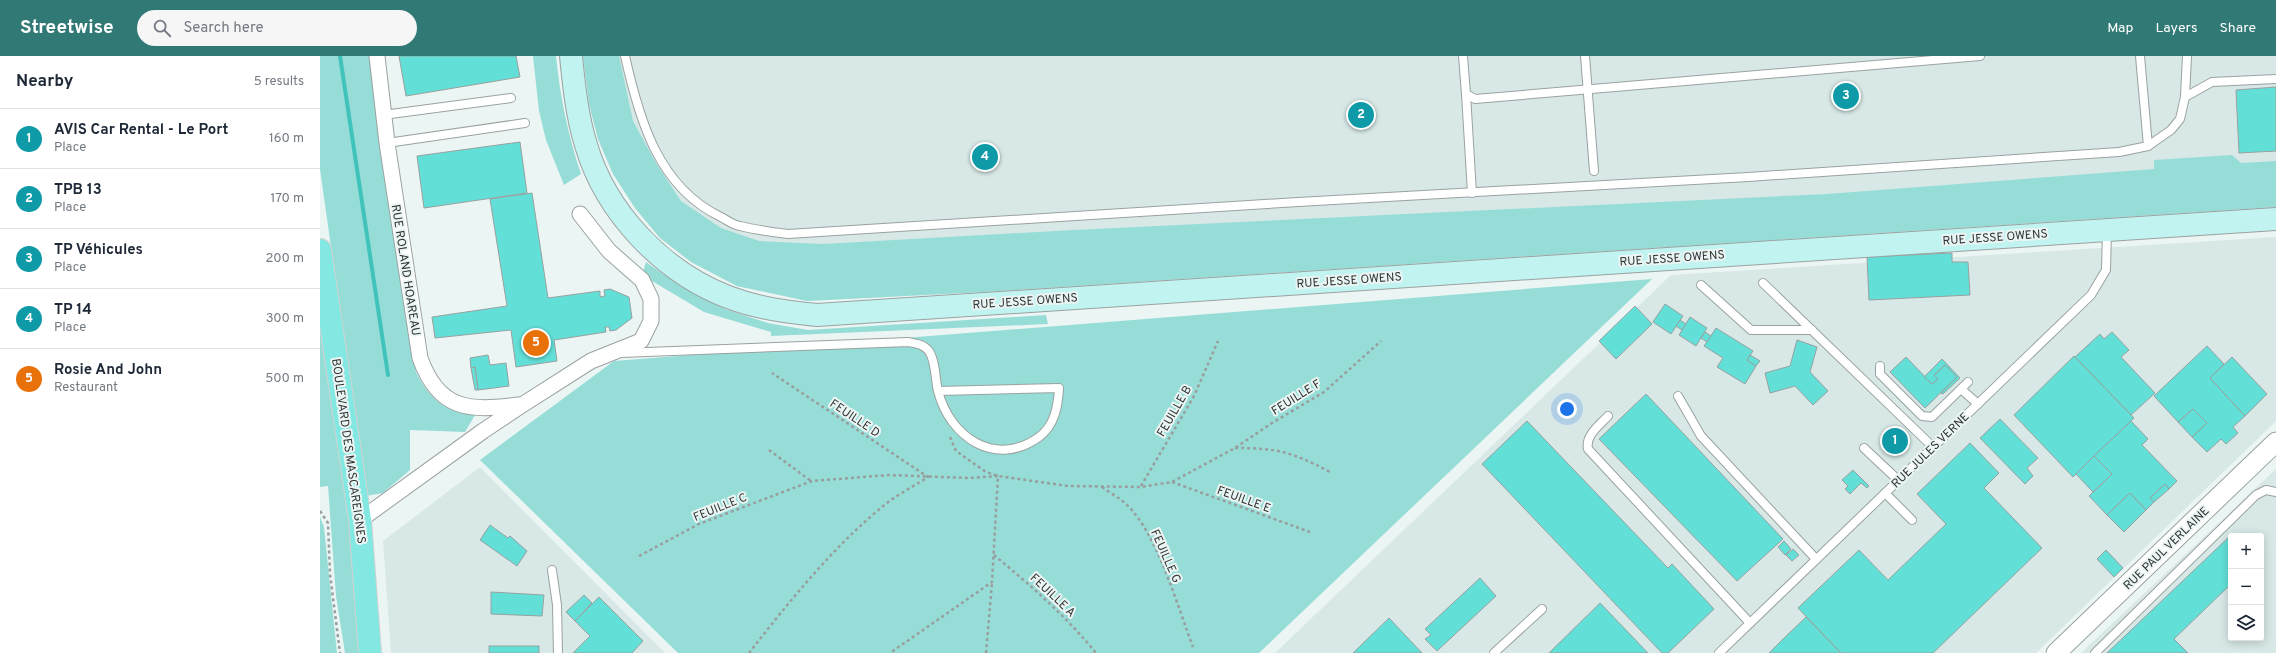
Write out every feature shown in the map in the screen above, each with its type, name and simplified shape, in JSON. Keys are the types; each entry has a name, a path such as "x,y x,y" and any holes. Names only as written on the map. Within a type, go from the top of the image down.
{"main road":[{"name":"RUE JESSE OWENS","path":"571,56 576,100 586,146 602,184 628,224 655,252 687,277 728,297 768,309 817,316 2276,219"},
{"name":"BOULEVARD DES MASCAREIGNES","path":"320,250 360,520 370,653"}],"street":[{"name":"RUE ROLAND HOAREAU","path":"377,56 383,115 420,358 427,378 440,393 457,404 477,408 522,405"},
{"path":"360,520 476,435 591,361 612,354 641,341 651,321 651,299 642,280 609,251 580,214"},
{"name":"RUE PAUL VERLAINE","path":"2056,653 2276,442"}],"lane":[{"path":"625,56 637,108 657,155 682,190 707,211 739,226 788,234 1748,177 2111,153 2148,146 2172,130 2180,119 2185,97 2187,56"},
{"path":"1463,56 1472,193"},
{"path":"1586,56 1594,171"},
{"path":"1466,94 1475,99 1980,56"},
{"path":"2140,56 2148,146"},
{"path":"2185,97 2212,82 2276,79"},
{"path":"383,115 511,98"},
{"path":"387,143 525,123"},
{"name":"RUE JULES VERNE","path":"1719,653 2091,295 2106,270 2108,230"},
{"path":"1763,283 1933,447"},
{"path":"1701,285 1751,330 1812,330"},
{"path":"612,354 908,342 923,345 931,354 938,391 946,413 958,431 988,449 1005,450 1026,446 1046,432 1058,409 1060,388 938,391"},
{"path":"1880,366 1880,374 1922,416 1932,417 1968,382"},
{"path":"1961,389 1978,404"},
{"path":"1678,396 1701,436 1816,560"},
{"path":"1608,416 1590,435 1587,444 1588,449 1750,623"},
{"path":"1864,448 1898,480"},
{"path":"2095,653 2256,494 2266,490 2276,492"},
{"path":"1885,493 1912,520"},
{"path":"552,570 557,605 558,653"},
{"path":"1494,653 1542,609"}],"path":[{"name":"FEUILLE B","path":"1141,487 1194,396 1218,341"},
{"name":"FEUILLE F","path":"1172,482 1235,448 1272,423 1324,392 1381,341"},
{"name":"FEUILLE D","path":"772,373 928,477"},
{"path":"946,413 950,438 956,451 986,472 998,476 1068,486 1141,487 1172,482"},
{"path":"1235,448 1267,448 1298,455 1330,472"},
{"path":"769,450 812,481"},
{"name":"FEUILLE C","path":"639,556 699,524 812,481 889,475 969,478 998,476"},
{"path":"986,653 994,555 998,476"},
{"path":"749,653 777,617 833,554 882,506 928,477"},
{"name":"FEUILLE E","path":"1172,482 1310,532"},
{"name":"FEUILLE G","path":"1102,487 1127,505 1142,523 1163,566 1193,647"},
{"path":"320,511 328,523 330,574 340,653"},
{"name":"FEUILLE A","path":"994,555 1030,585 1078,631 1096,653"},
{"path":"890,653 992,582"}],"shaded area":[{"path":"320,56 369,56 416,372 427,390 439,402 455,411 475,415 465,432 410,430 410,470 383,493 366,496 320,169"},
{"path":"533,56 556,56 565,116 581,174 564,185 546,140 539,111"},
{"path":"583,56 2276,56 2276,207 984,292 807,301 737,286 691,262 660,238 635,208 613,174 598,139 589,104"},
{"path":"583,56 619,56 633,121 656,163 681,201 721,228 759,241 823,244 1073,230 1827,194 2154,169 2154,160 2232,155 2241,163 2276,161 2276,207 984,292 807,301 737,286 691,262 660,238 635,208 613,174 598,139 589,104"},
{"path":"2276,237 2276,421 2036,653 1275,653 1671,275"},
{"path":"646,262 680,286 725,309 768,323 808,330 1046,315 1048,324 771,336 771,332 704,312 642,275"},
{"path":"1652,279 1259,653 678,653 480,460 614,361"},
{"path":"320,321 349,508 362,653 345,653 336,596 328,486 320,487"},
{"path":"480,467 665,653 391,653 383,541"},
{"path":"2276,469 2276,653 2081,653"},
{"path":"320,517 324,527 337,653 320,653"}],"building":[{"path":"399,56 516,56 520,77 406,96"},
{"path":"2276,87 2276,151 2239,153 2236,90"},
{"path":"520,142 527,193 424,208 417,156"},
{"path":"532,193 548,298 600,291 600,297 605,296 604,290 610,289 629,297 632,318 616,330 610,331 609,327 605,327 606,332 554,340 557,361 516,367 511,330 435,338 432,317 507,306 490,199"},
{"path":"1952,253 1952,262 1968,262 1970,295 1869,300 1867,257"},
{"path":"1665,304 1683,316 1671,334 1653,322"},
{"path":"1635,306 1652,324 1616,359 1599,341"},
{"path":"1690,317 1707,328 1696,346 1679,335"},
{"path":"1680,320 1686,324 1682,330 1676,326"},
{"path":"1716,328 1753,351 1747,360 1756,366 1745,384 1717,367 1723,358 1704,346"},
{"path":"1705,332 1711,336 1707,342 1701,338"},
{"path":"2112,332 2129,350 2121,357 2155,393 2131,415 2075,357 2100,334 2104,339"},
{"path":"1797,340 1817,347 1810,372 1828,391 1813,405 1795,386 1770,393 1765,373 1790,366"},
{"path":"2207,346 2224,364 2210,378 2245,416 2233,427 2238,433 2226,444 2221,439 2207,452 2192,437 2207,423 2193,409 2178,422 2154,396"},
{"path":"488,355 490,365 506,363 509,386 478,390 475,367 471,368 470,358"},
{"path":"1750,355 1760,361 1756,366 1747,360"},
{"path":"2074,356 2134,418 2073,477 2014,415"},
{"path":"1906,357 1932,384 1938,379 1934,375 1945,365 1957,377 1925,408 1890,372"},
{"path":"2232,357 2267,394 2245,416 2210,378"},
{"path":"1942,359 1960,378 1943,394 1941,393 1957,377 1945,365 1934,375 1938,379 1932,384 1924,377"},
{"path":"475,367 478,390 475,390 471,368"},
{"path":"1646,394 1783,539 1737,581 1599,439"},
{"path":"2193,409 2207,423 2192,437 2178,422"},
{"path":"2000,419 2038,458 2027,468 2033,476 2025,484 1980,438"},
{"path":"1527,421 1668,568 1672,564 1714,609 1668,653 1662,653 1482,464"},
{"path":"2131,421 2148,439 2142,445 2177,481 2169,489 2165,484 2150,498 2154,502 2146,510 2130,493 2107,515 2089,496 2112,474 2094,456"},
{"path":"1895,433 1903,441 1894,449 1886,440"},
{"path":"1970,443 1999,473 1984,488 2042,548 1933,653 1841,653 1798,608 1859,550 1888,580 1946,524 1917,494"},
{"path":"2094,456 2112,474 2093,492 2076,474"},
{"path":"1853,470 1869,486 1867,488 1861,483 1850,494 1845,489 1848,486 1842,480"},
{"path":"2165,484 2169,489 2154,502 2150,498"},
{"path":"2130,493 2146,510 2124,532 2107,515"},
{"path":"490,525 508,538 510,536 527,551 517,566 480,540"},
{"path":"2228,538 2228,587 2174,639 2188,653 2107,653"},
{"path":"1784,541 1791,549 1785,555 1778,547"},
{"path":"1793,549 1799,555 1792,561 1786,555"},
{"path":"2106,550 2123,568 2114,577 2097,559"},
{"path":"1480,578 1496,596 1437,651 1425,639 1431,635 1425,629"},
{"path":"491,592 544,595 542,616 491,614"},
{"path":"584,595 592,603 575,621 566,612"},
{"path":"599,597 643,641 632,653 573,653 590,636 575,621"},
{"path":"1600,603 1648,653 1549,653"},
{"path":"1806,617 1841,653 1769,653 1781,641"},
{"path":"1389,618 1422,653 1353,653"},
{"path":"489,646 539,646 539,653 489,653"}],"waterway":[{"path":"340,56 388,375"}],"place":[{"name":"TP Véhicules","path":"1846,96"},
{"name":"TPB 13","path":"1361,115"},
{"name":"TP 14","path":"985,157"},
{"name":"Rosie And John","path":"536,343"},
{"name":"AVIS Car Rental - Le Port","path":"1895,441"}]}
